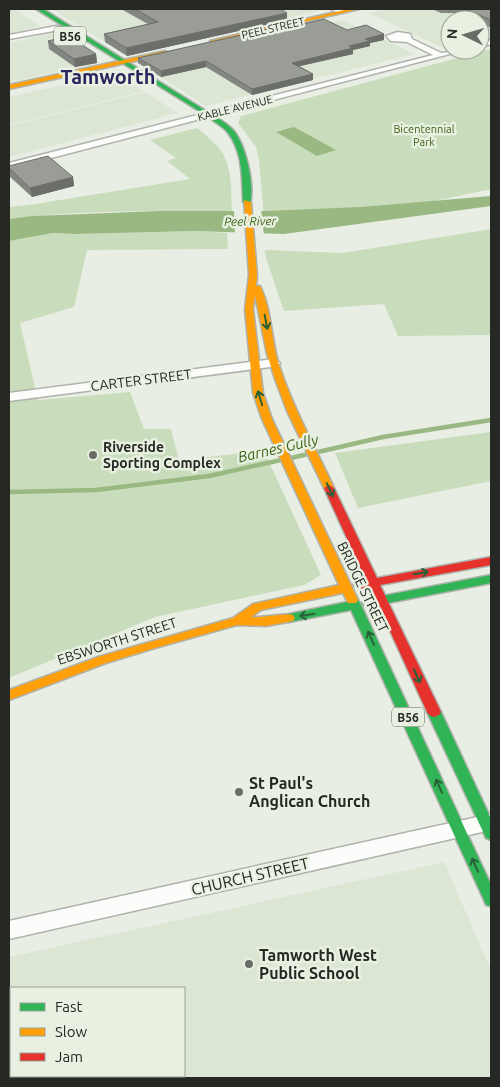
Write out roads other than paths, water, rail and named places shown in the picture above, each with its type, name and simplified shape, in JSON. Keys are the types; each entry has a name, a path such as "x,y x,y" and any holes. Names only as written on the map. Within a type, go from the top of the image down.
{"main road":[{"name":"B56","path":"26,9 204,116"},
{"name":"B56","path":"39,9 118,64"},
{"name":"PEEL STREET","path":"203,44 343,10"},
{"path":"9,88 176,50"},
{"name":"BRIDGE STREET","path":"204,116 231,132 241,153 246,175 253,276 264,308 274,364 304,438 490,826"},
{"name":"BRIDGE STREET","path":"253,276 249,309 258,393 278,444 355,605 491,900"},
{"name":"EBSWORTH STREET","path":"237,621 257,607 373,582 491,561"},
{"name":"EBSWORTH STREET","path":"9,695 110,658 237,621 266,622 491,579"}],"street":[{"path":"9,37 56,28"},
{"path":"409,40 440,55"},
{"name":"KABLE AVENUE","path":"9,166 440,55"},
{"name":"CARTER STREET","path":"9,397 274,364"},
{"name":"CHURCH STREET","path":"9,930 459,830 490,826"}],"water":[{"path":"294,127 336,150 317,156 276,132"},
{"name":"Peel River","path":"491,196 491,206 284,234 194,231 53,233 9,241 9,219 32,216 361,207"}],"waterway":[{"name":"Barnes Gully","path":"318,452 383,437 491,420"},
{"name":"Barnes Gully","path":"291,458 308,454"},
{"name":"Barnes Gully","path":"9,492 96,490 209,476 281,460"}],"place":[{"name":"Riverside Sporting Complex","path":"93,455"},
{"name":"St Paul's Anglican Church","path":"239,792"},
{"name":"Tamworth West Public School","path":"249,964"}],"district":[{"name":"Tamworth","path":"108,76"}],"park label":[{"name":"Bicentennial Park","path":"424,135"}]}
